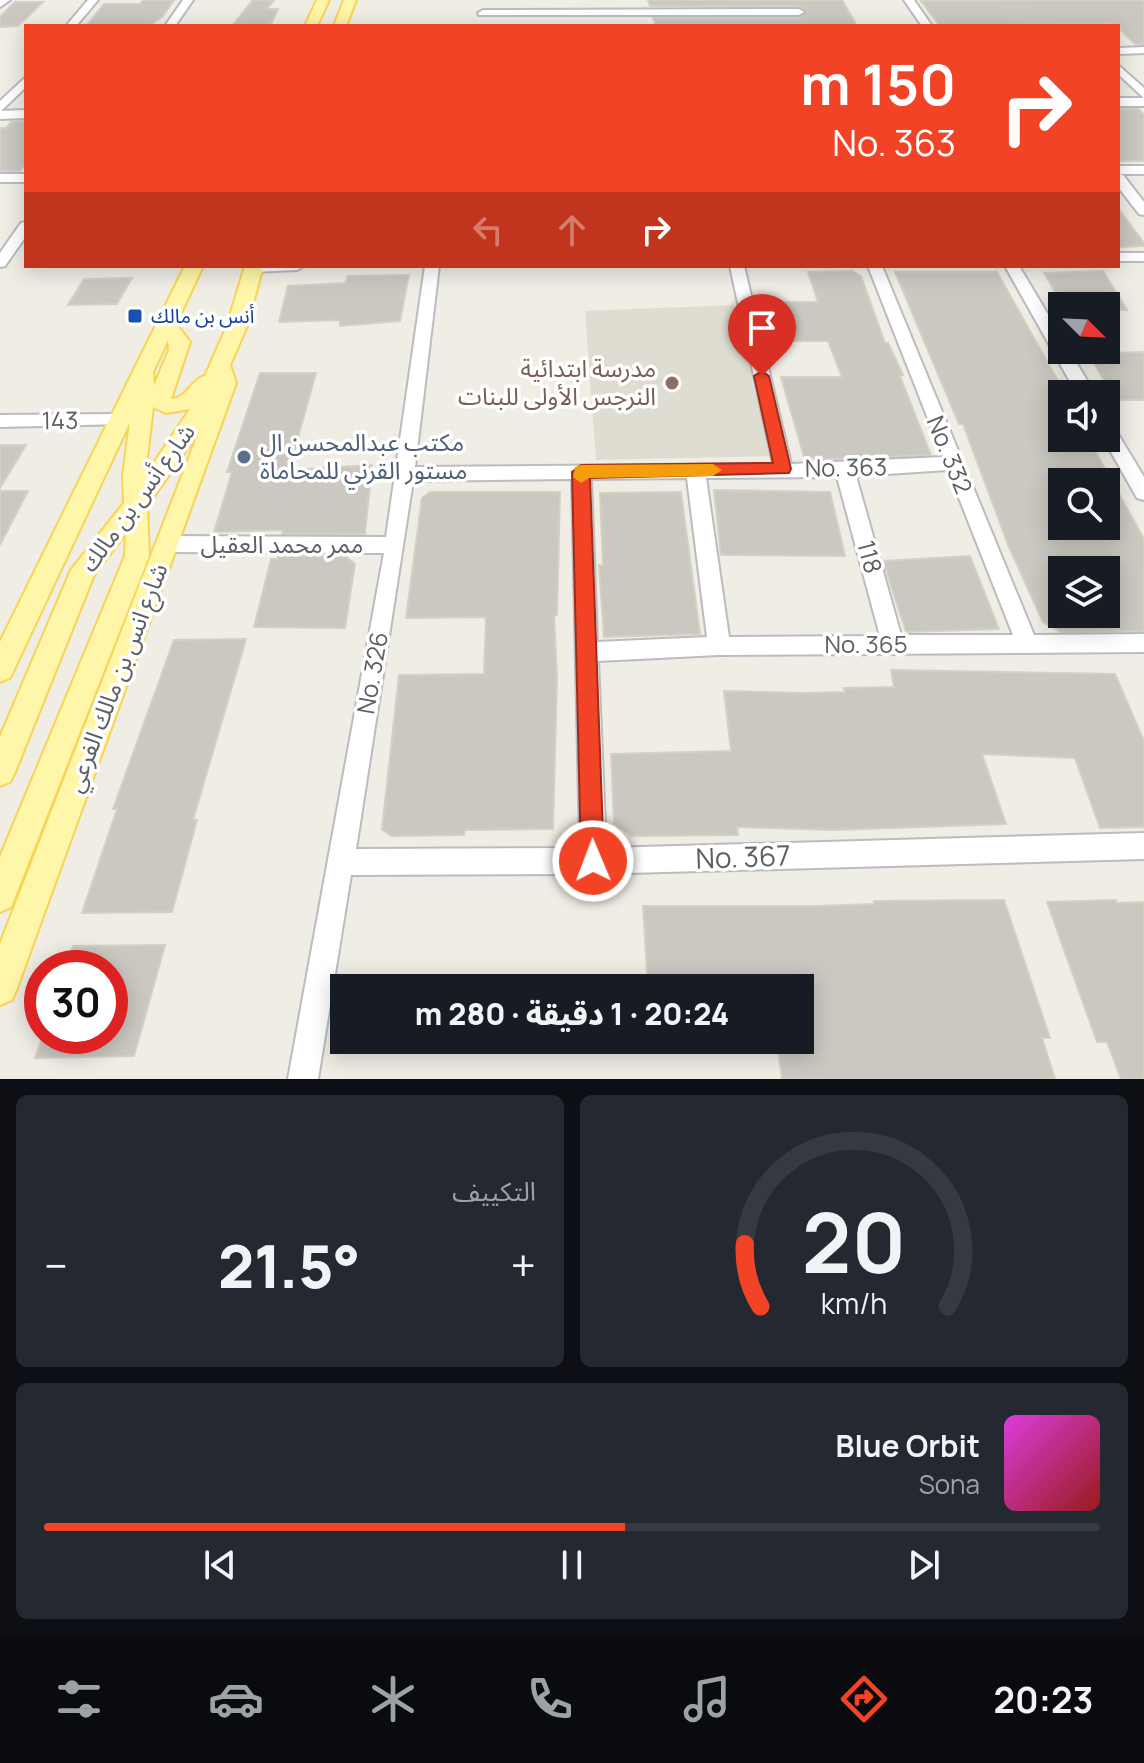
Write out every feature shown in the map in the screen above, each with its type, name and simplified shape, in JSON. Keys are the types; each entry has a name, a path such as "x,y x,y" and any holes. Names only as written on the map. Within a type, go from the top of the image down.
{"main road":[{"path":"312,24 323,0"},
{"path":"341,24 350,0"},
{"name":"شارع أنس بن مالك","path":"0,670 193,268"},
{"name":"شارع أنس بن مالك","path":"0,772 83,570 185,439 222,365 237,326 253,268"},
{"path":"167,326 180,342 159,395 162,403 172,406 190,402 222,365"},
{"name":"شارع انس بن مالك الفرعي","path":"0,988 169,544 226,383 222,365"},
{"path":"0,896 137,556 139,540 134,505 136,447 145,397 143,370"}],"street":[{"path":"0,4 5,0"},
{"path":"73,24 93,0"},
{"path":"171,24 188,0"},
{"path":"482,24 485,0"},
{"path":"574,0 576,14"},
{"path":"792,0 804,24"},
{"path":"909,0 926,24"},
{"path":"483,13 799,12"},
{"path":"1120,51 1144,50"},
{"path":"1120,70 1144,95"},
{"path":"0,108 24,84"},
{"path":"1120,102 1144,102"},
{"path":"0,115 24,114"},
{"path":"1120,170 1144,170"},
{"path":"0,178 24,178"},
{"path":"1120,181 1144,211"},
{"path":"1,261 24,229"},
{"path":"1120,257 1144,257"},
{"name":"No. 326","path":"303,1079 395,545 432,268"},
{"path":"737,268 783,469"},
{"name":"No. 332","path":"876,268 1027,643"},
{"path":"1013,268 1078,380"},
{"name":"143","path":"0,421 119,420"},
{"path":"1120,452 1144,493"},
{"name":"No. 363","path":"405,474 845,470 952,463"},
{"path":"695,470 719,646"},
{"name":"118","path":"845,470 893,645"},
{"path":"581,472 589,652 593,861"},
{"name":"ممر محمد العقيل","path":"169,544 395,545"},
{"name":"No. 365","path":"589,652 719,646 1144,643"},
{"name":"No. 367","path":"342,862 593,861 1144,846"}],"shaded area":[{"name":"مدرسة ابتدائية النرجس الأولى للبنات","path":"734,305 771,456 596,460 585,311"}],"building":[{"path":"143,0 174,0 162,17 152,24 88,24 104,4 140,4"},
{"path":"253,0 274,0 267,9 278,9 271,24 234,24"},
{"path":"648,0 842,0 856,24 655,24 653,18 799,18 807,11 799,6 650,6"},
{"path":"1144,0 1144,44 1135,44 1120,30 1120,24 1113,23 938,24 921,1"},
{"path":"15,2 43,2 18,26 0,27 0,17"},
{"path":"1120,109 1139,109 1144,115 1144,161 1120,161"},
{"path":"24,121 24,166 20,171 0,171 0,128 6,128 11,122"},
{"path":"1120,211 1144,243 1144,246 1120,247"},
{"path":"852,271 861,276 885,343 888,343 903,375 900,376 931,455 805,460 781,377 842,377 828,341 773,341 763,302 818,302 808,272"},
{"path":"1103,271 1116,292 1055,292 1044,273"},
{"path":"895,272 997,272 1058,380 1048,380 1048,452 1096,452 1105,468 1048,468 1048,540 1120,540 1120,496 1144,539 1144,631 1061,632 1054,628 1120,628 1120,556 1048,556 1048,625 1043,622 1009,547 963,424 959,424"},
{"path":"409,275 400,321 340,326 340,320 279,322 288,286 345,283 348,276"},
{"path":"132,278 117,304 68,305 84,279"},
{"path":"1144,352 1144,400 1120,400 1120,380 1104,380 1095,364 1120,364 1120,353"},
{"path":"260,373 316,373 289,470 372,465 365,534 282,534 283,530 214,532 232,472 227,472"},
{"path":"0,445 26,445 0,488"},
{"path":"714,490 830,492 845,556 721,555"},
{"path":"0,491 28,491 0,545"},
{"path":"430,492 560,492 557,615 554,615 557,677 553,829 465,830 464,835 391,836 382,829 399,675 484,674 486,617 406,618 422,498"},
{"path":"681,492 700,634 604,637 599,565 603,565 600,493"},
{"path":"278,556 345,556 355,564 345,628 254,627 271,559 278,559"},
{"path":"970,556 999,629 906,632 883,561"},
{"path":"246,639 193,820 197,820 172,912 82,913 117,809 113,809 174,640"},
{"path":"891,670 1115,674 1144,741 1144,827 1100,828 1075,758 982,754 1006,824 834,830 737,827 738,835 632,836 614,823 611,754 731,751 724,691 805,693 894,687"},
{"path":"1004,900 1050,1038 1042,1038 1055,1079 782,1079 779,1054 814,1054 814,974 647,974 643,906 817,906 875,904 874,901"},
{"path":"1116,900 1117,903 1144,902 1144,1079 1121,1079 1107,1042 1097,1042 1047,902"},
{"path":"165,945 134,1056 35,1058 36,1054 128,1054 128,950 72,950 73,946"}],"slow traffic":[{"path":"581,477 581,472 713,470"}],"place":[{"name":"أنس بن مالك","path":"135,316"},
{"name":"مدرسة ابتدائية النرجس الأولى للبنات","path":"672,383"},
{"name":"مكتب عبدالمحسن ال مستور القرني للمحاماة","path":"244,457"}],"route":[{"path":"593,861 589,652 581,472 783,469 762,376"}]}
